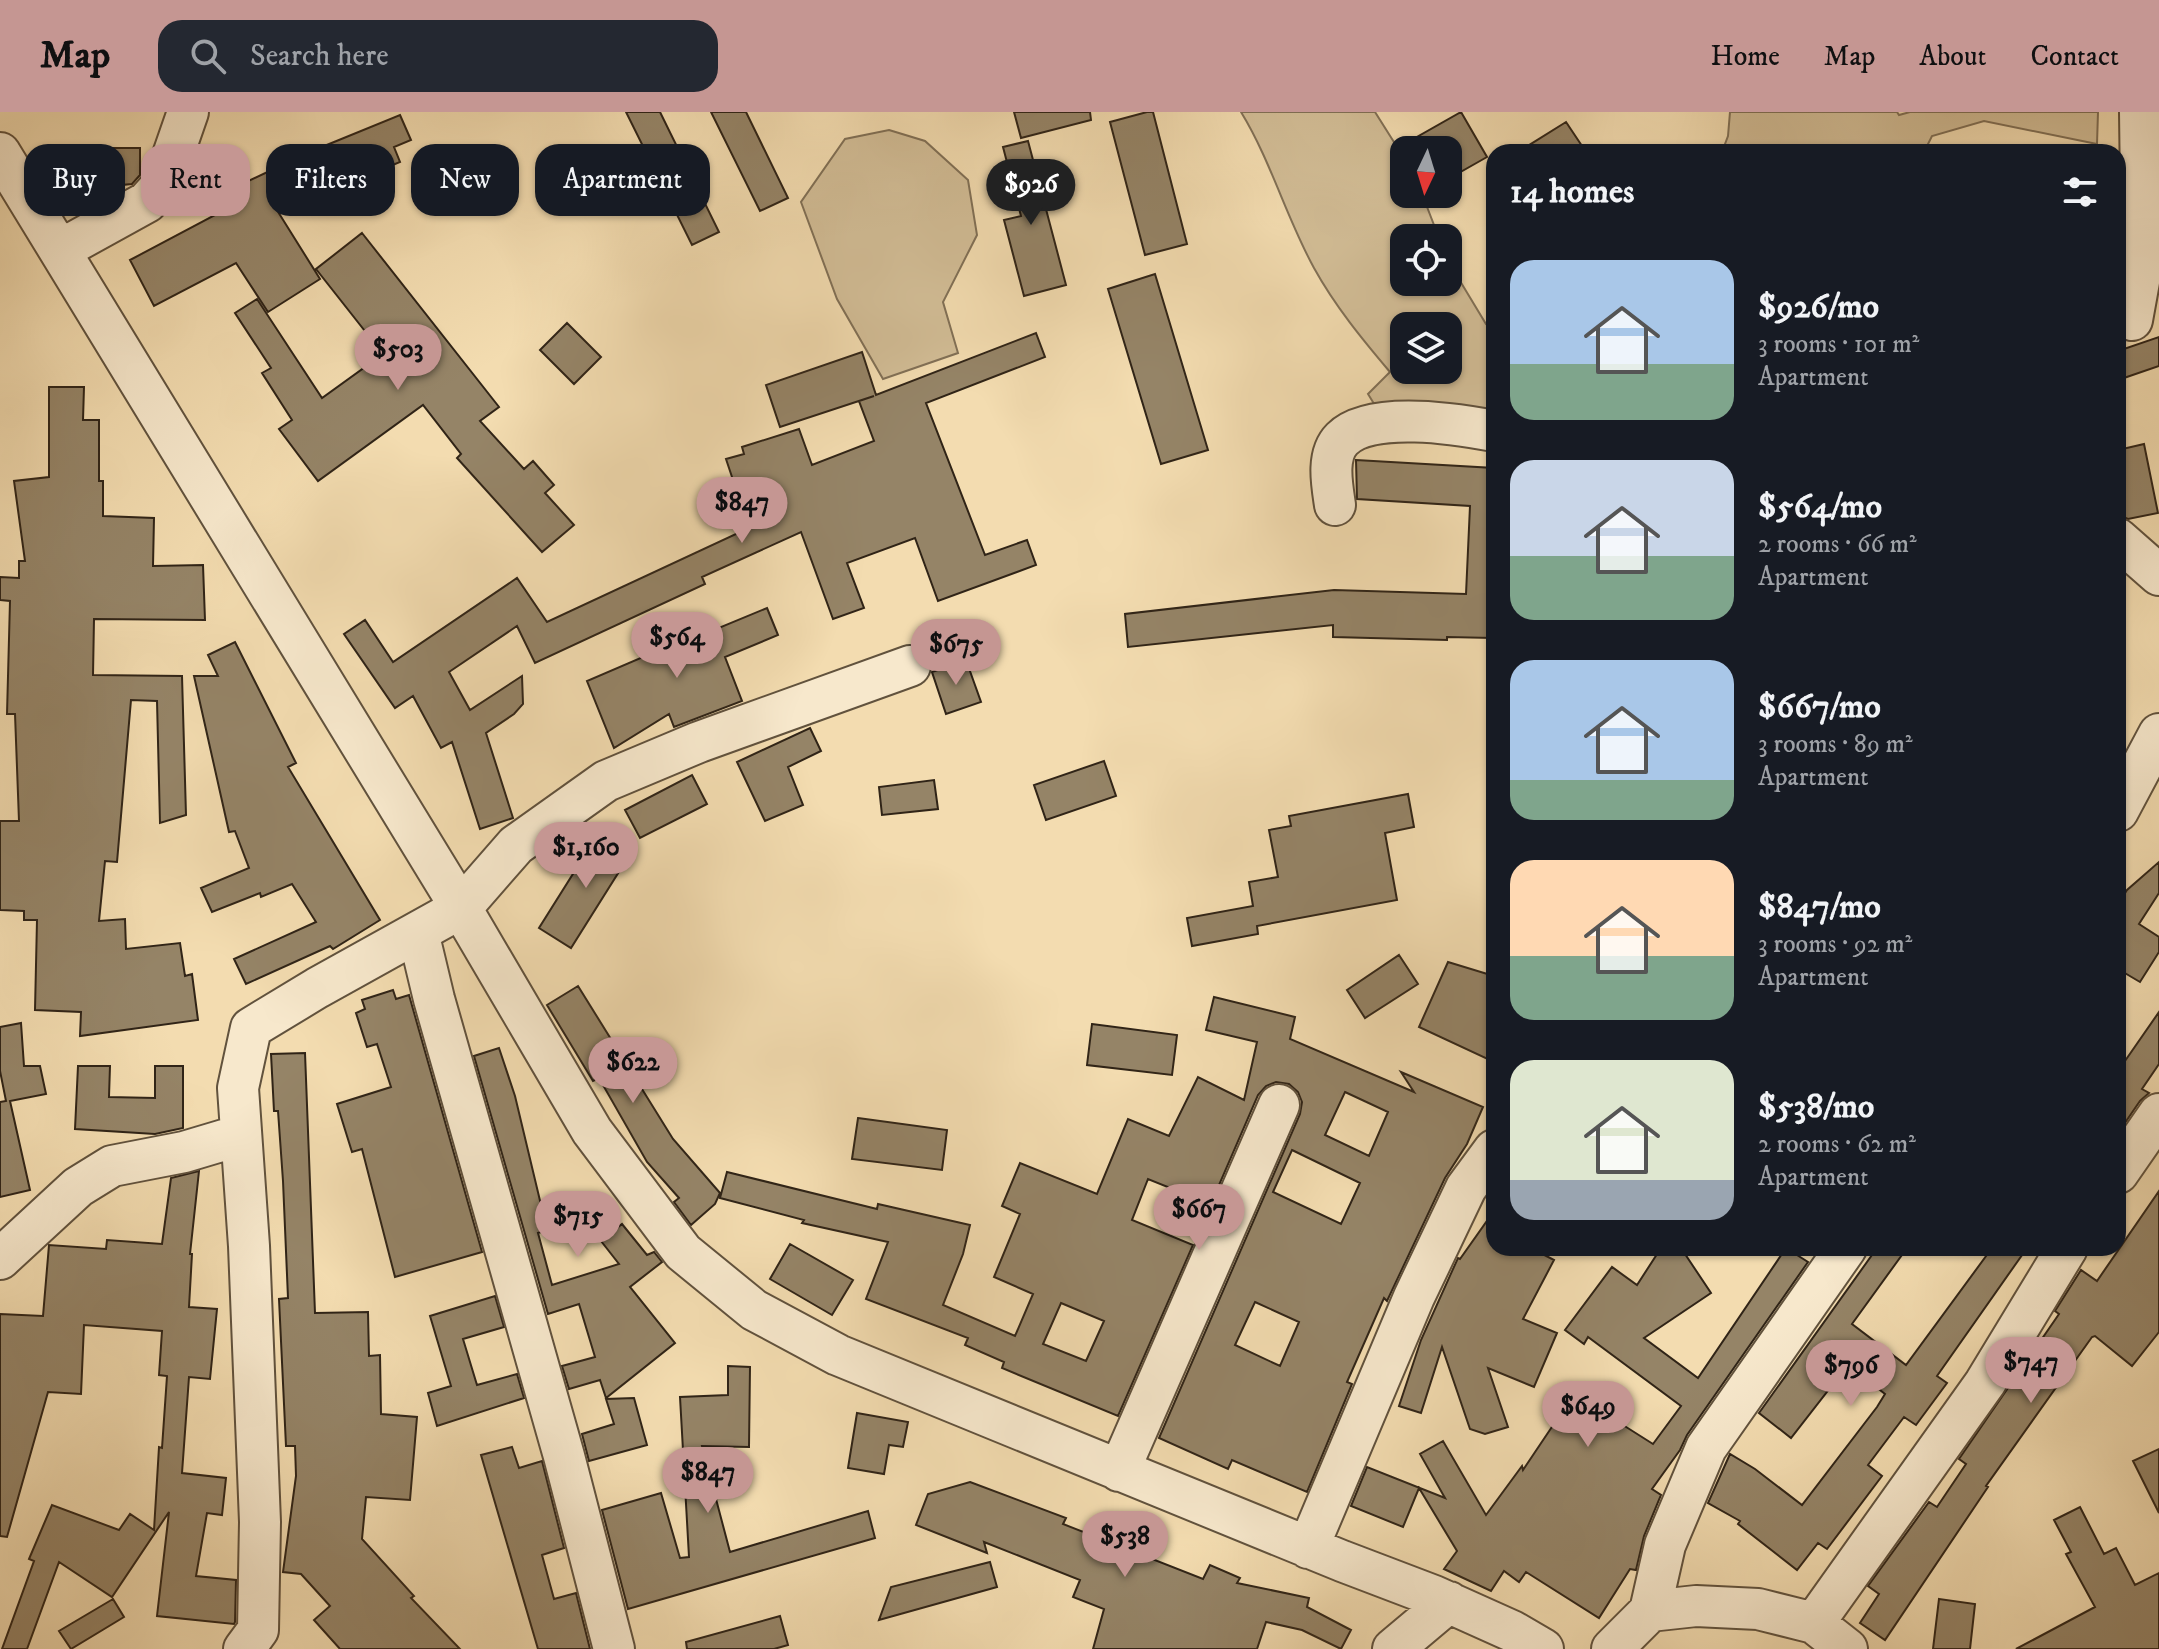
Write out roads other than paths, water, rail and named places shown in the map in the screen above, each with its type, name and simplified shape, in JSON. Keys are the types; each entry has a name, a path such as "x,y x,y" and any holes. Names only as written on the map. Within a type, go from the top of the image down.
{"street":[{"path":"60,250 147,202 163,184 188,112"},
{"path":"2136,315 2142,265 2140,112"},
{"path":"0,153 461,908 592,1131 683,1252 754,1310 838,1355 1308,1548 1449,1602 1543,1649"},
{"path":"1335,505 1332,460 1340,440 1358,428 1389,422 1456,423 1486,429"},
{"path":"2126,546 2159,575"},
{"path":"244,1649 258,1630 260,1522 238,1088 251,1028 461,908 516,845 606,781 699,742 910,666"},
{"path":"2126,796 2159,734"},
{"path":"418,932 434,999 564,1456 614,1649"},
{"path":"1119,1471 1279,1105"},
{"path":"2126,1161 2159,1114"},
{"path":"0,1259 78,1187 112,1166 184,1152 241,1135"},
{"path":"1308,1548 1414,1297 1466,1188 1486,1161"},
{"path":"1612,1649 1650,1611 1665,1545 1706,1448 1840,1256"},
{"path":"1814,1623 1985,1383 2062,1256"},
{"path":"1393,1649 1449,1602"},
{"path":"1650,1611 1696,1606 1758,1609 1814,1623 1847,1649"}]}
